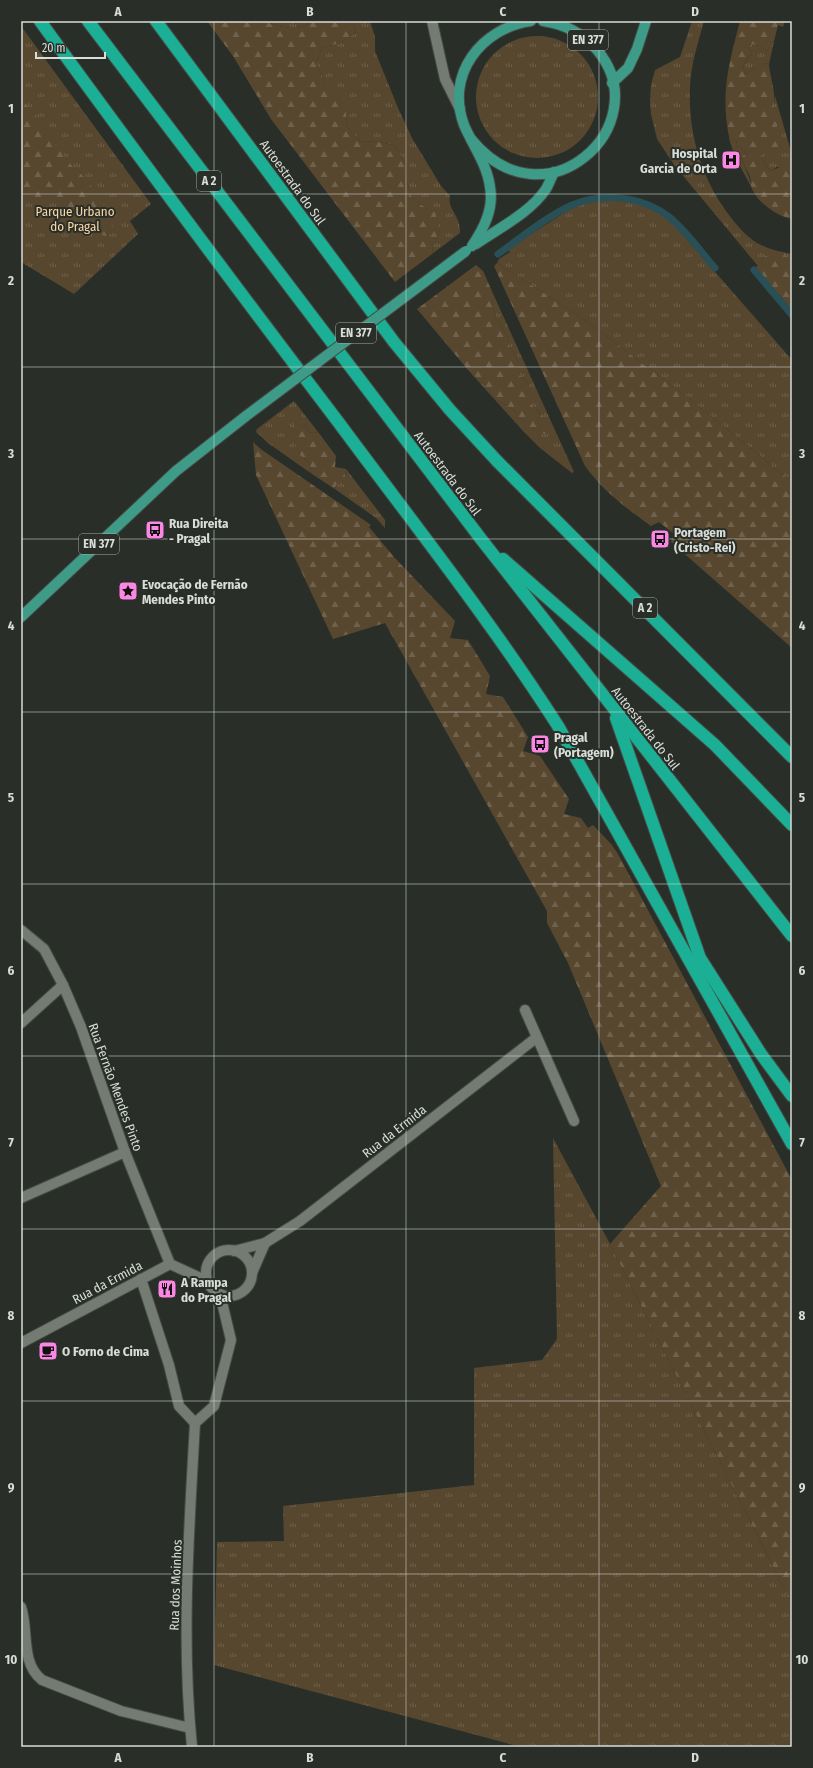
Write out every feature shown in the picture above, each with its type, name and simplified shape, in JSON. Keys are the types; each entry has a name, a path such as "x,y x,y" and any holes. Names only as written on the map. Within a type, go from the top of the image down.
{"highway":[{"path":"40,21 161,188 418,529 530,681 566,739 792,1144"},
{"name":"Autoestrada do Sul","path":"88,21 481,539 613,710 792,936"},
{"name":"Autoestrada do Sul","path":"156,21 368,308 419,374 450,410 497,461 792,757"},
{"path":"481,539 715,745 792,825"},
{"path":"613,710 700,958 761,1054 792,1096"}],"main road":[{"name":"EN 377","path":"531,21 518,23 503,28 489,37 477,48 468,62 462,77 460,93 460,109 464,125 471,139 487,156 507,169 523,174 554,172 569,167 583,159 595,148 604,135 610,120 613,105 612,83 602,56 582,35 569,28 543,21"},
{"path":"612,83 628,68 637,49 646,21"},
{"path":"469,249 486,221 491,200 488,175 471,139"},
{"path":"469,249 520,214 534,202 546,189 554,172"},
{"name":"EN 377","path":"21,617 176,471 246,416 469,249"}],"street":[{"path":"432,21 445,79 460,109"},
{"name":"Rua Fernão Mendes Pinto","path":"21,930 44,949 63,985 81,1027 126,1152 170,1264"},
{"path":"21,1023 63,985"},
{"path":"525,1010 536,1038 574,1121"},
{"name":"Rua da Ermida","path":"265,1244 300,1221 536,1038"},
{"path":"21,1198 126,1152"},
{"path":"234,1251 265,1244"},
{"path":"252,1273 248,1260 242,1254 226,1250 214,1256 207,1265 206,1273 207,1281 213,1290 220,1294 227,1296 241,1293 250,1281 265,1244"},
{"path":"170,1264 207,1281"},
{"name":"Rua da Ermida","path":"21,1343 170,1264"},
{"path":"141,1279 169,1365 179,1406 195,1423 214,1406 231,1340 220,1294"},
{"name":"Rua dos Moinhos","path":"192,1747 186,1649 187,1572 195,1423"},
{"path":"21,1607 25,1623 27,1654 36,1675 42,1680 121,1711 190,1728"}],"green space":[{"path":"207,21 267,21 274,25 296,28 307,25 311,21 352,21 356,32 340,43 322,48 316,63 326,85 340,92 346,106 347,127 360,141 379,142 394,145 406,163 407,182 412,198 426,208 435,212 440,230 433,245 432,254 395,282 271,119 233,56"},
{"path":"267,21 311,21 302,27 291,28 274,25"},
{"path":"352,21 370,21 375,37 375,51 398,108 412,138 441,186 450,196 450,205 460,227 460,233 432,254 433,245 440,230 426,208 412,198 407,182 406,163 394,145 379,142 360,141 347,127 346,106 326,85 316,63 322,48 340,43 356,32"},
{"path":"692,21 704,21 692,70 690,104 694,138 704,170 719,201 738,227 757,243 765,247 792,254 792,267 791,260 765,256 758,266 675,166 657,139 651,114 650,101 651,85 655,70 680,57"},
{"path":"740,21 785,21 783,27 778,25 774,41 767,51 760,46 751,44 748,47 752,54 746,60 742,69 746,74 755,68 761,68 764,63 769,64 774,95 774,105 778,118 775,132 781,140 777,150 765,149 761,154 765,165 771,171 781,168 792,170 792,219 780,215 762,203 757,197 751,186 751,180 742,157 746,152 737,145 736,139 730,142 726,110 727,81"},
{"name":"Parque Urbano do Pragal","path":"21,26 151,204 130,221 138,234 74,294 21,262"},
{"path":"537,36 549,37 560,41 571,46 580,54 588,63 593,74 597,85 597,109 593,120 588,131 580,140 571,148 560,153 549,157 537,158 525,157 514,153 503,148 494,140 486,131 481,120 477,109 476,97 477,85 481,74 486,63 494,54 503,46 514,41 525,37"},
{"path":"774,41 769,64 764,63 761,69 755,68 746,74 742,69 746,60 752,54 748,47 751,44 760,46 767,51"},
{"path":"775,96 792,155 791,171 777,167 771,171 765,165 761,154 769,143 777,125 774,105"},
{"path":"21,99 40,120 57,147 72,166 85,178 102,202 113,222 112,232 106,236 97,234 78,213 63,203 35,197 21,187"},
{"path":"736,139 737,145 746,152 742,157 752,188 736,159 730,142"},
{"path":"614,199 642,205 655,210 668,218 792,360 792,482 691,400 582,318 497,263 499,259 510,252 508,249 573,207 586,202"},
{"path":"782,252 791,260 792,313 755,269 765,256"},
{"path":"497,263 582,318 691,400 792,482 792,648 671,542 674,534 659,522 651,526 632,512 615,499 585,466 494,266"},
{"path":"476,265 483,271 495,298 492,302 496,319 507,335 510,347 519,363 519,374 529,384 534,394 531,404 542,415 549,428 546,434 535,432 521,420 514,410 497,400 484,384 469,371 417,309"},
{"path":"495,298 574,472 572,473 540,448 469,371 484,384 497,400 514,410 521,420 542,415 531,404 529,384 519,374 519,363 510,347 507,335 496,319 492,302"},
{"path":"294,401 318,432 309,432 305,424 296,442 301,456 309,462 312,474 268,443 256,432 257,429"},
{"path":"299,423 305,424 309,432 318,432 336,456 335,467 346,469 344,480 336,485 335,489 312,474 309,462 295,450 296,442 290,439 288,434 292,430 293,425"},
{"path":"253,442 262,450 371,525 369,527 394,557 455,621 450,638 468,640 490,676 486,694 503,697 528,737 523,751 540,756 569,799 564,814 581,818 588,828 593,825 612,845 618,854 792,1180 792,1604 610,1244 661,1186 568,963 547,923 547,911 385,623 333,639 256,475"},
{"path":"346,469 385,520 385,528 376,518 335,489 336,485 346,474"},
{"path":"553,1138 610,1244 792,1604 792,1747 521,1747 214,1665 217,1542 284,1541 283,1506 474,1485 474,1368 542,1360 557,1339"}],"waterway":[{"path":"498,254 543,221 562,210 584,201 608,197 634,200 657,209 668,216 687,234 715,268"},
{"path":"754,270 792,315"}],"place":[{"name":"Hospital Garcia de Orta","path":"731,160"},
{"name":"Rua Direita - Pragal","path":"155,530"},
{"name":"Portagem (Cristo-Rei)","path":"660,539"},
{"name":"Evocação de Fernão Mendes Pinto","path":"128,591"},
{"name":"Pragal (Portagem)","path":"540,744"},
{"name":"A Rampa do Pragal","path":"167,1289"},
{"name":"O Forno de Cima","path":"48,1351"}]}
